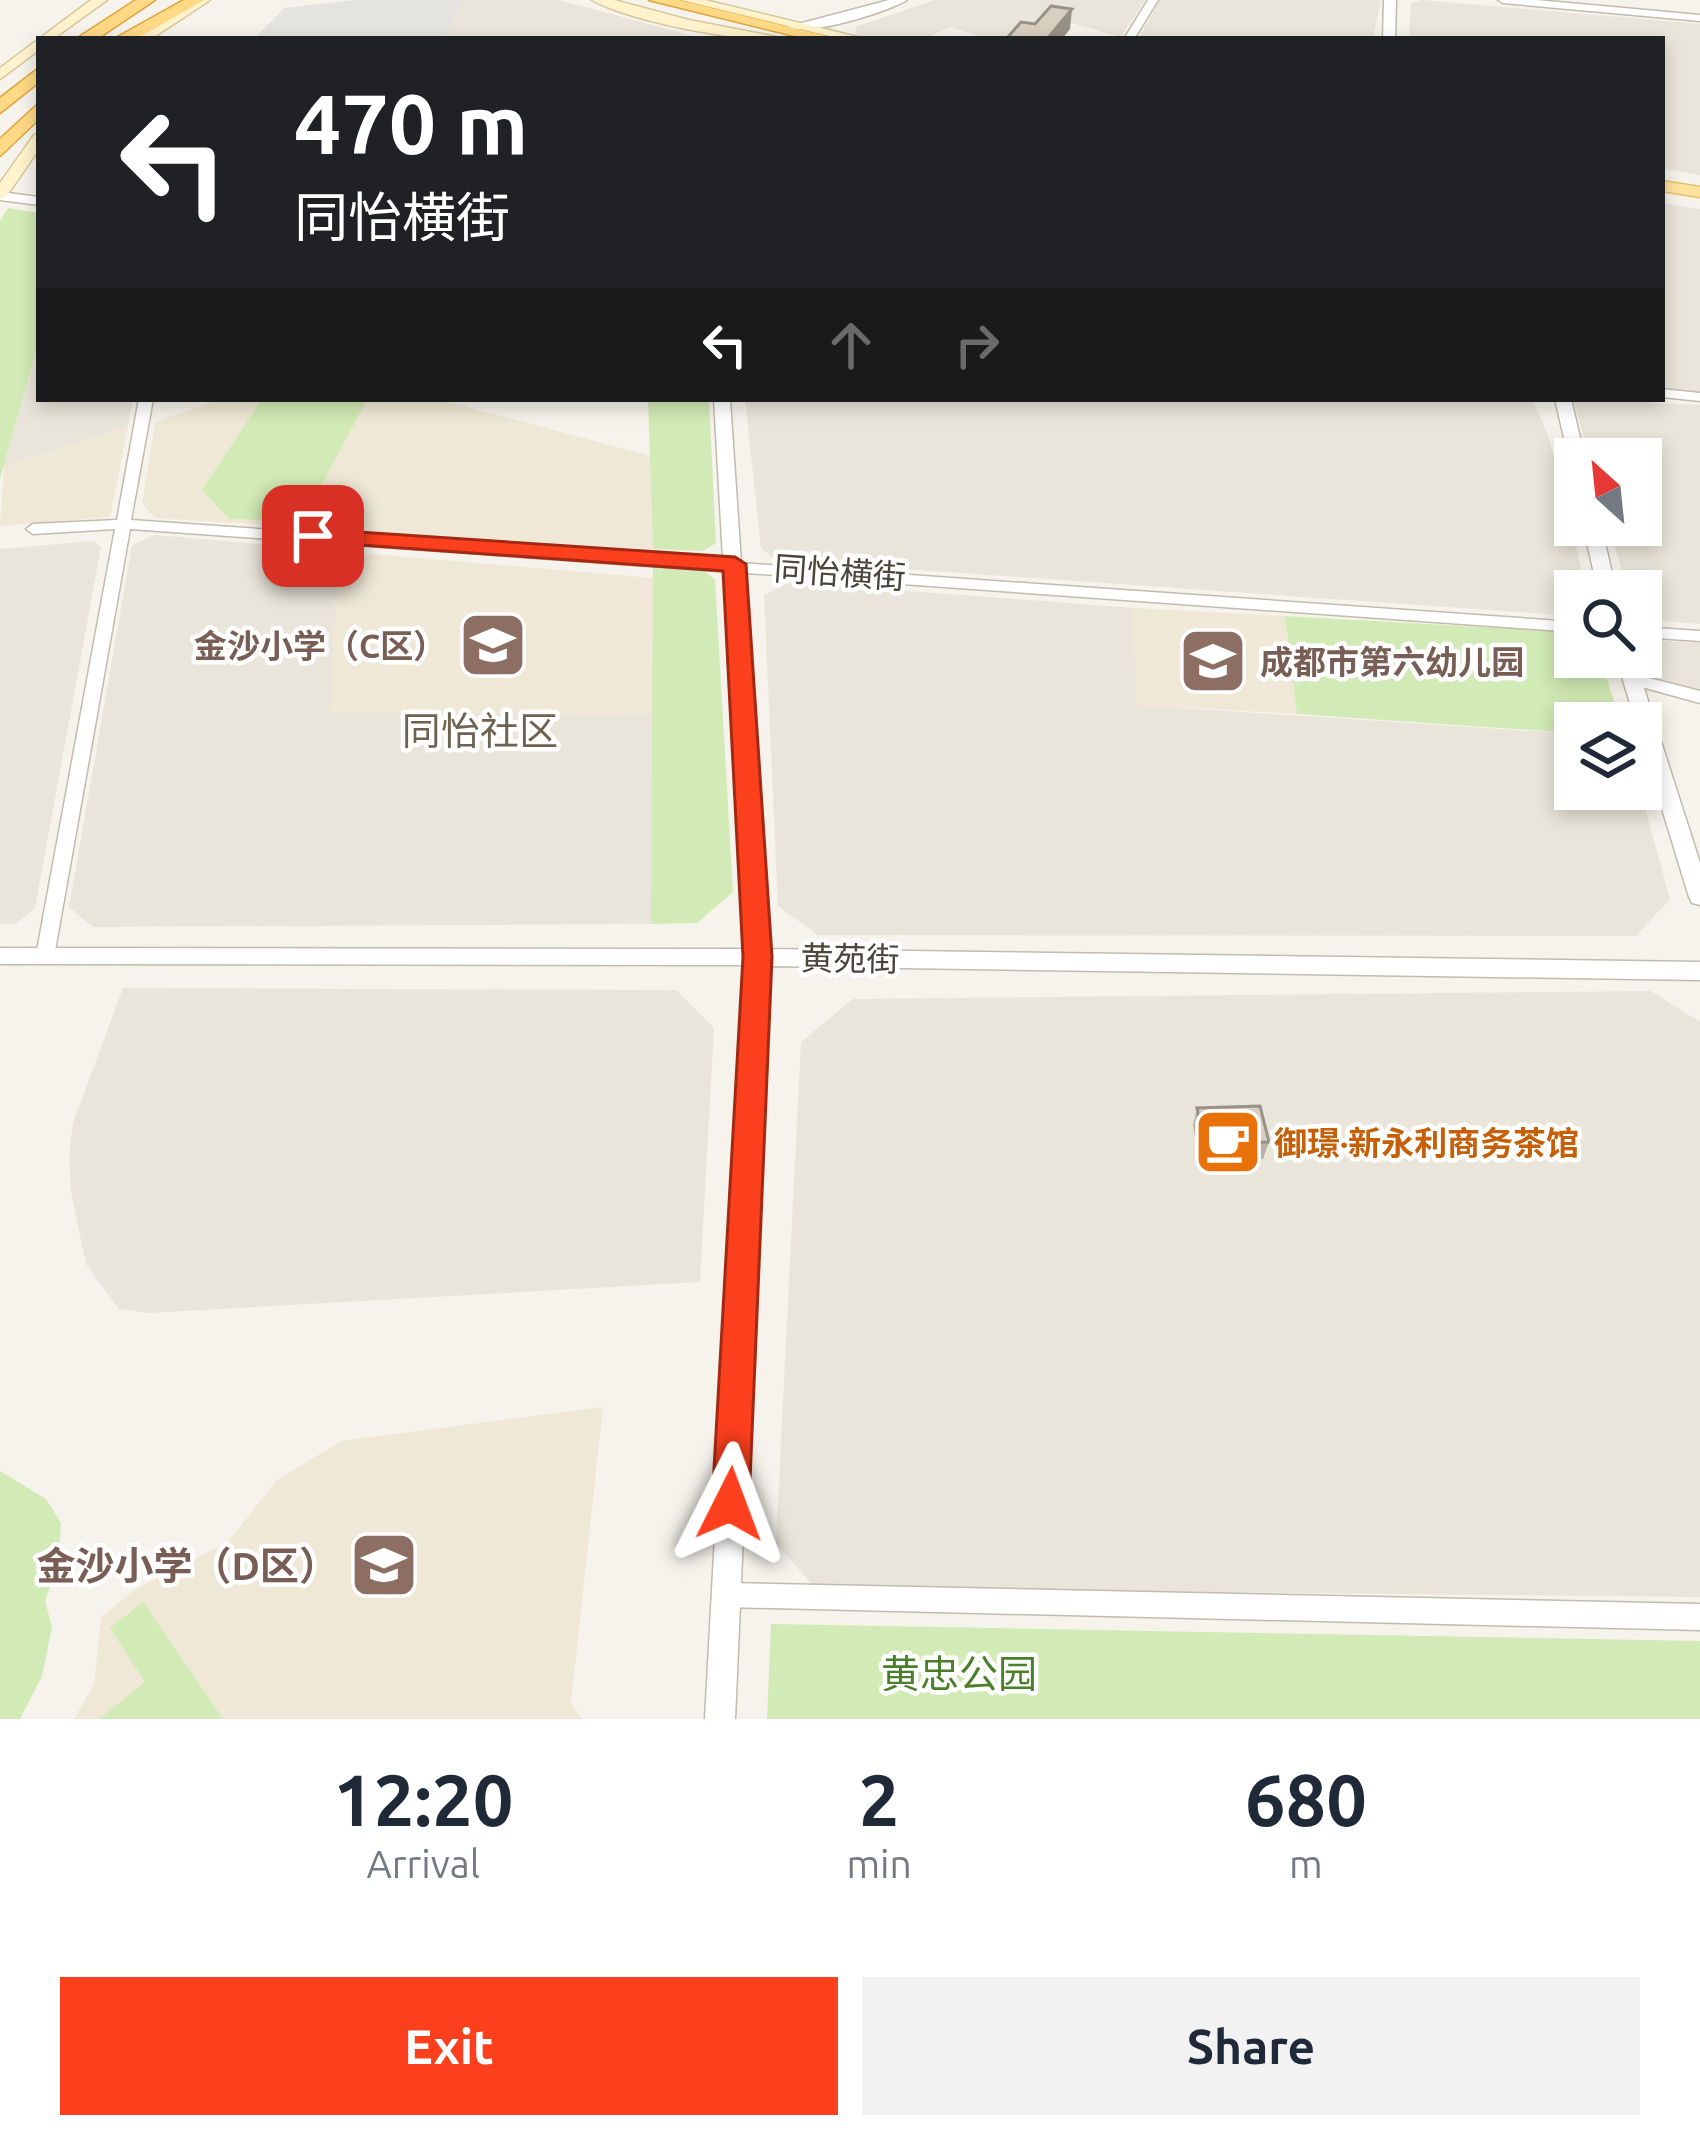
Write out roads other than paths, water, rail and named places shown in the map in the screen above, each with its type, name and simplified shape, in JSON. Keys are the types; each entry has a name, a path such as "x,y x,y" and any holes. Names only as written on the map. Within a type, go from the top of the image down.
{"highway":[{"path":"67,36 121,0"},
{"path":"90,36 147,0"},
{"path":"124,36 178,0"},
{"path":"126,36 200,0"},
{"path":"629,0 765,36"},
{"path":"657,0 817,36"},
{"path":"0,89 22,75"},
{"path":"0,109 22,75"},
{"path":"0,150 36,111"}],"main road":[{"path":"49,36 100,0"},
{"path":"146,36 200,0"},
{"path":"599,0 688,24 758,36"},
{"path":"688,0 841,36"},
{"path":"0,195 36,142"},
{"path":"1665,176 1700,182"},
{"path":"1665,186 1700,192"}],"street":[{"path":"794,27 814,26 901,0"},
{"path":"852,36 842,29 844,23 913,0"},
{"path":"1131,36 1153,0"},
{"path":"1389,36 1390,0"},
{"path":"1503,0 1700,18"},
{"path":"0,195 36,201"},
{"path":"1665,393 1700,397"},
{"path":"45,956 146,402"},
{"path":"720,1719 757,957 722,402"},
{"path":"1564,402 1571,438"},
{"name":"同怡横街","path":"33,530 126,524 1554,625"},
{"path":"1662,633 1700,636"},
{"path":"1633,679 1700,697"},
{"path":"1633,679 1700,897"},
{"name":"黄苑街","path":"0,956 757,957 1700,971"},
{"path":"726,1595 1700,1617"}],"place":[{"name":"金沙小学（C区）","path":"493,645"},
{"name":"成都市第六幼儿园","path":"1213,661"},
{"name":"御璟·新永利商务茶馆","path":"1228,1142"},
{"name":"金沙小学（D区）","path":"384,1565"}],"district":[{"name":"同怡社区","path":"480,730"}],"park label":[{"name":"黄忠公园","path":"959,1673"}]}
